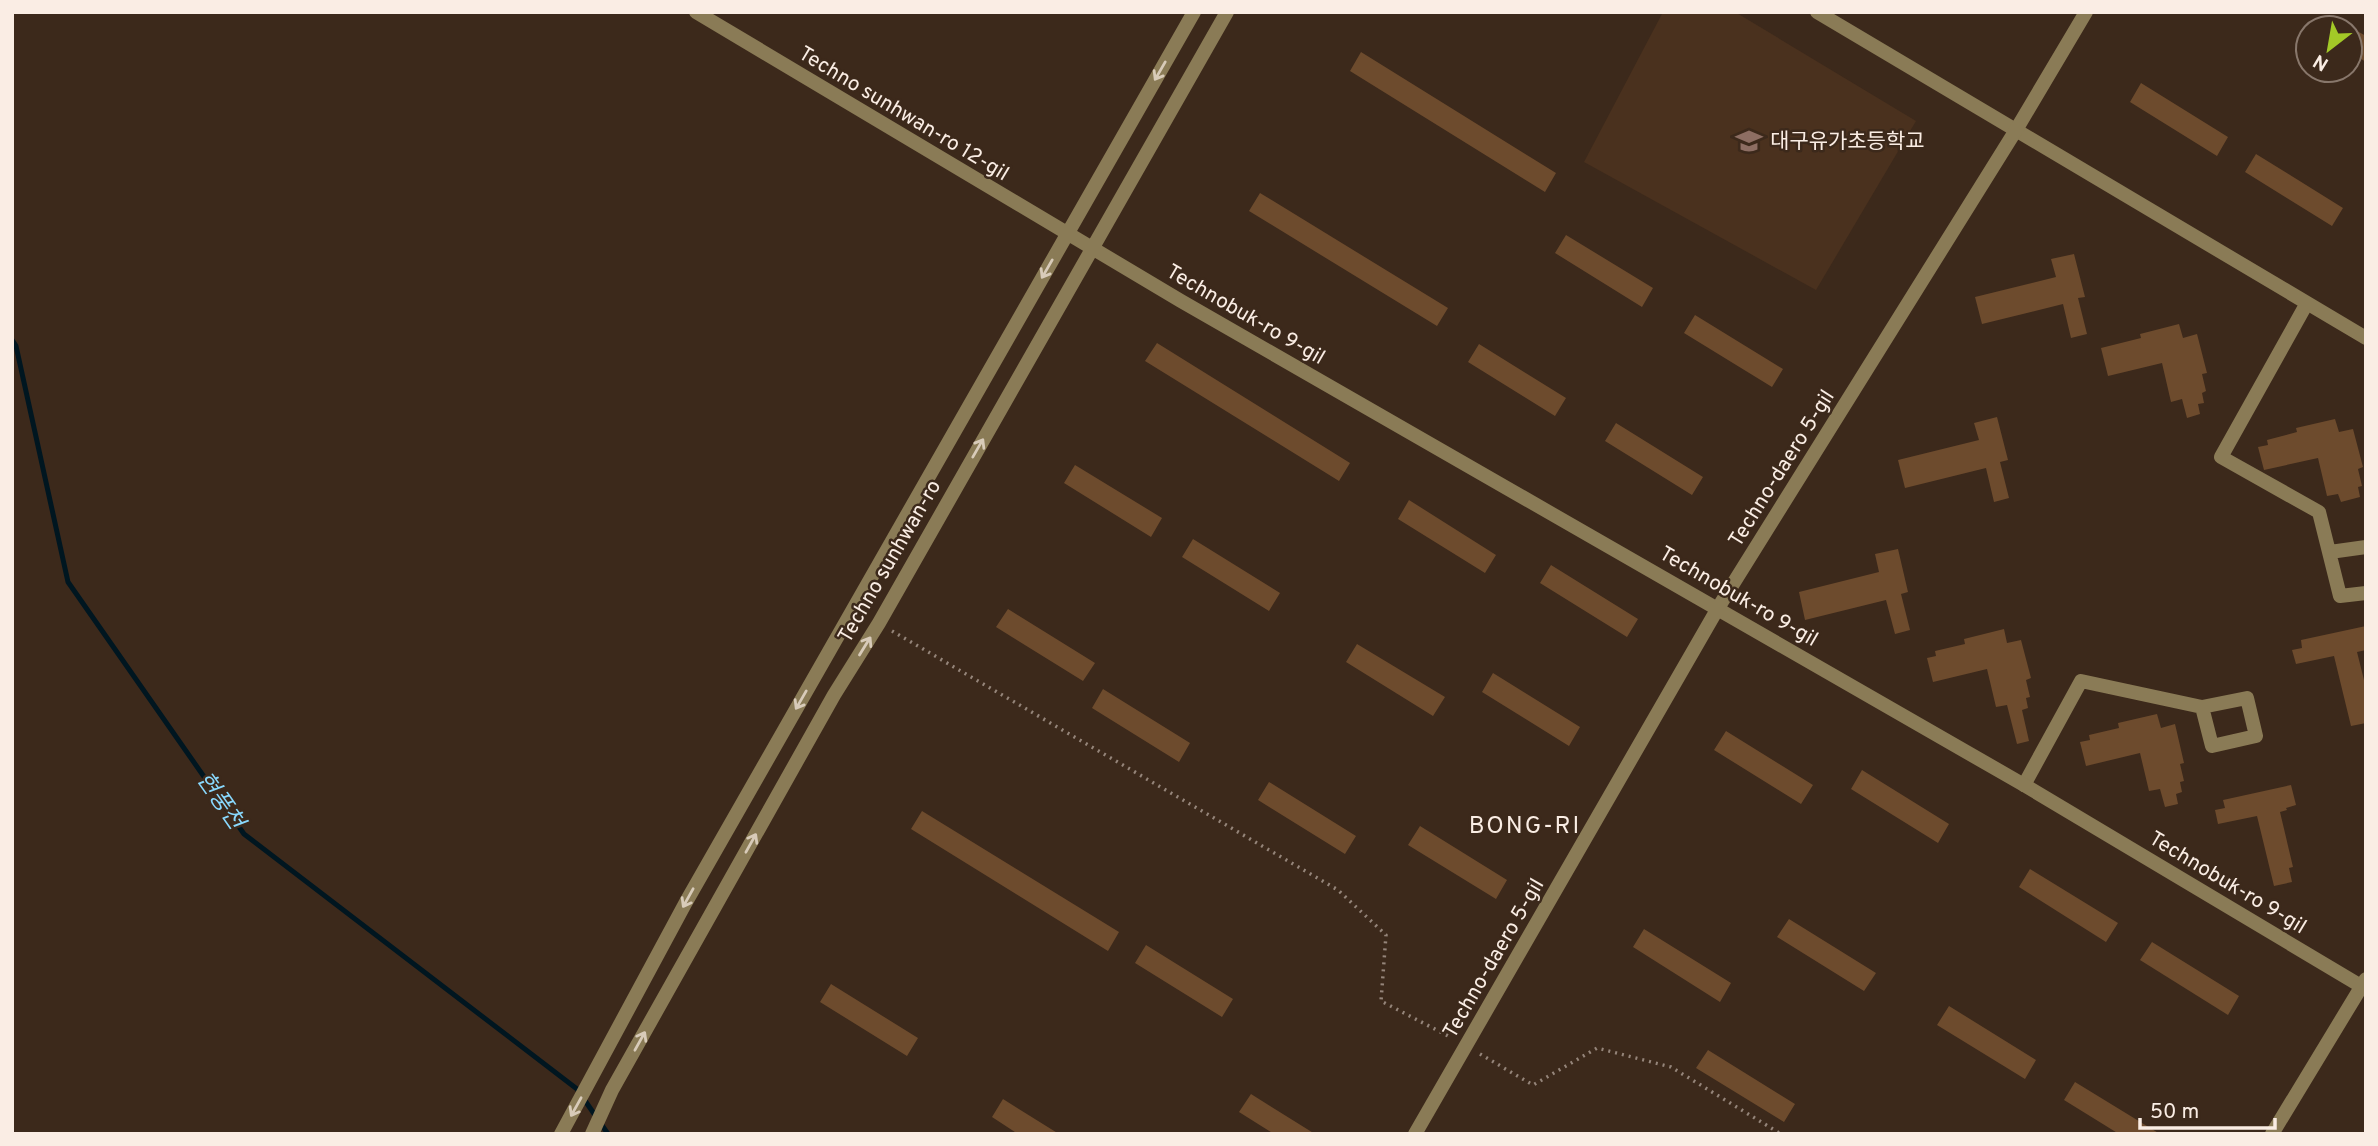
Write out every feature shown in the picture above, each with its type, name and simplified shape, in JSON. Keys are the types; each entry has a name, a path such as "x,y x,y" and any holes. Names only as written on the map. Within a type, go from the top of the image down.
{"street":[{"name":"Techno sunhwan-ro 12-gil","path":"696,12 1091,248"},
{"name":"Techno sunhwan-ro","path":"561,1134 686,902 1194,12"},
{"name":"Techno sunhwan-ro","path":"592,1134 834,695 879,623 1227,12"},
{"path":"1817,12 2366,338"},
{"name":"Techno-daero 5-gil","path":"1415,1134 1718,608 2016,130 2086,12"},
{"name":"Technobuk-ro 9-gil","path":"1091,248 2024,785 2364,985"},
{"path":"2307,303 2221,457 2319,512 2340,596 2366,593"},
{"path":"2330,552 2366,547"},
{"path":"2024,785 2081,681 2202,707"},
{"path":"2272,1134 2364,985"}],"path":[{"path":"879,623 1338,890 1386,935 1381,1001 1467,1046 1533,1085 1598,1048 1671,1067 1781,1134"}],"shaded area":[{"name":"대구유가초등학교","path":"1663,12 1735,12 1916,121 1816,290 1584,162"}],"building":[{"path":"2364,35 2366,36 2366,62 2364,61"},
{"path":"1361,52 1556,173 1545,192 1350,71"},
{"path":"2141,83 2228,137 2217,156 2130,102"},
{"path":"2256,154 2343,208 2332,226 2245,172"},
{"path":"1260,193 1448,308 1437,326 1249,211"},
{"path":"1566,235 1653,288 1642,307 1555,253"},
{"path":"2074,254 2085,297 2078,298 2087,334 2071,338 2063,304 1982,324 1975,297 2056,277 2051,259"},
{"path":"1695,315 1783,369 1772,387 1684,333"},
{"path":"2179,324 2183,338 2197,334 2207,373 2202,374 2206,391 2202,393 2204,403 2198,404 2200,414 2187,418 2182,399 2171,402 2162,363 2108,376 2101,348 2141,338 2140,334"},
{"path":"1157,343 1350,463 1339,481 1145,361"},
{"path":"1479,344 1566,398 1555,416 1468,362"},
{"path":"1997,417 2008,460 2000,462 2009,498 1994,502 1986,468 1905,488 1898,460 1979,440 1974,423"},
{"path":"2335,419 2339,432 2353,429 2363,467 2358,469 2362,486 2358,487 2360,497 2341,502 2338,494 2327,496 2318,458 2264,470 2258,447 2268,445 2267,440 2297,432 2296,428"},
{"path":"1616,423 1703,477 1692,495 1605,441"},
{"path":"1075,465 1162,518 1151,537 1064,483"},
{"path":"1409,500 1496,555 1485,573 1398,519"},
{"path":"1193,539 1280,593 1269,611 1182,557"},
{"path":"1898,549 1908,592 1901,594 1910,630 1895,634 1886,600 1805,620 1799,592 1879,572 1875,554"},
{"path":"1551,565 1638,619 1627,637 1540,583"},
{"path":"1008,609 1095,663 1083,681 996,627"},
{"path":"2366,626 2366,650 2357,652 2366,688 2366,723 2351,726 2334,656 2296,664 2292,650 2302,648 2301,640"},
{"path":"2004,629 2007,643 2021,640 2031,678 2026,680 2030,697 2026,698 2028,708 2022,710 2029,741 2017,744 2007,705 1996,707 1987,669 1933,682 1927,658 1936,656 1935,651 1965,644 1964,639"},
{"path":"1357,644 1445,697 1433,716 1346,662"},
{"path":"1493,673 1580,727 1569,746 1482,692"},
{"path":"1103,689 1190,743 1179,762 1092,708"},
{"path":"2157,714 2161,728 2175,724 2184,763 2180,764 2184,781 2180,782 2182,792 2176,794 2178,804 2165,807 2160,789 2149,791 2140,753 2086,766 2080,742 2090,740 2089,735 2119,728 2118,723"},
{"path":"1726,731 1813,785 1801,804 1714,750"},
{"path":"1862,770 1949,824 1938,843 1851,789"},
{"path":"1269,782 1356,836 1345,854 1258,800"},
{"path":"2291,785 2296,805 2280,812 2293,867 2289,868 2292,882 2274,886 2257,816 2218,824 2215,810 2225,808 2223,800"},
{"path":"922,811 1119,932 1108,951 911,829"},
{"path":"1420,826 1507,880 1496,899 1408,845"},
{"path":"2030,869 2118,923 2106,942 2019,887"},
{"path":"1789,919 1876,973 1864,991 1777,937"},
{"path":"1644,929 1731,983 1720,1002 1633,947"},
{"path":"2152,942 2239,996 2228,1015 2140,960"},
{"path":"1146,945 1233,999 1222,1017 1135,963"},
{"path":"831,984 918,1038 907,1056 820,1002"},
{"path":"1949,1006 2036,1060 2025,1079 1937,1025"},
{"path":"1708,1050 1795,1104 1784,1122 1696,1068"},
{"path":"2075,1082 2160,1134 2119,1134 2064,1100"},
{"path":"1251,1094 1315,1134 1274,1134 1239,1112"},
{"path":"1003,1099 1059,1134 1018,1134 992,1117"}],"waterway":[{"name":"현풍천","path":"12,340 16,346 68,582 244,834 577,1089 608,1134"}],"place":[{"name":"대구유가초등학교","path":"1749,141"}],"district":[{"name":"BONG-RI","path":"1525,825"}]}
